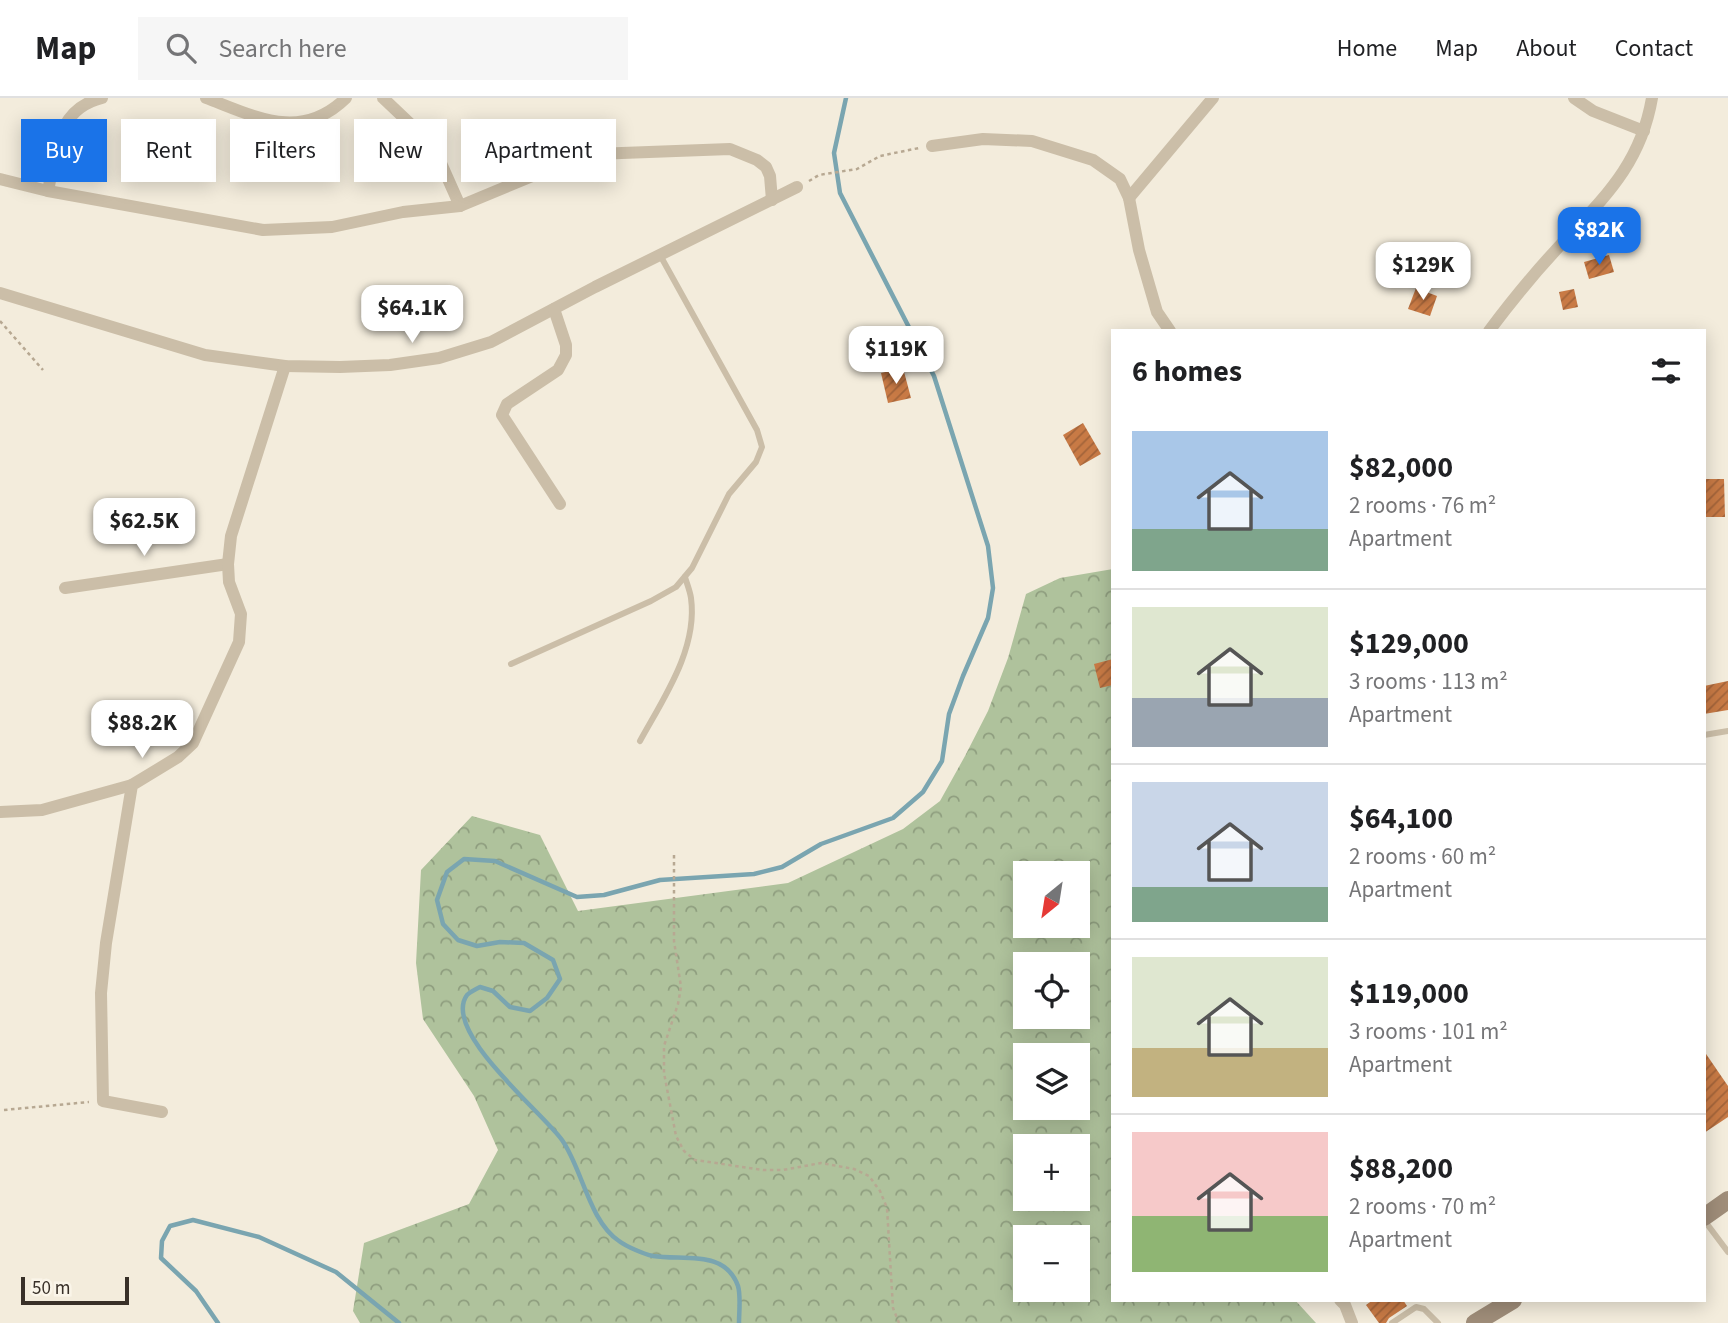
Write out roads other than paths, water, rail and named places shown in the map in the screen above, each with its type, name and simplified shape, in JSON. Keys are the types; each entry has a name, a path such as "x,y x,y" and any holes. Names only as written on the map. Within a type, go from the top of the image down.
{"main road":[{"path":"1706,1217 1728,1199"},
{"path":"1475,1323 1510,1302"}],"street":[{"path":"48,191 62,128 74,111 102,98"},
{"path":"206,98 269,121 293,124 317,119 346,98"},
{"path":"383,98 427,143 440,161 460,206"},
{"path":"1129,198 1213,98"},
{"path":"1574,98 1593,111 1644,131"},
{"path":"1491,329 1529,280 1613,189 1644,131 1651,98"},
{"path":"932,146 983,139 1032,141 1093,160 1120,179 1129,198 1139,250 1157,312 1169,329"},
{"path":"0,178 48,191 263,230 332,228 403,212 460,206 558,164 596,154 730,149 757,160 766,167 770,176 772,200"},
{"path":"0,293 205,355 285,366 340,368 390,365 439,358 492,342 797,187"},
{"path":"554,309 566,345 566,355 558,370 507,404 502,415 560,504"},
{"path":"0,812 42,810 132,785 178,757 193,743 239,642 241,614 229,582 228,564 232,536 285,366"},
{"path":"65,588 228,564"},
{"path":"132,785 106,943 101,993 103,1101 162,1112"},
{"path":"1342,1302 1352,1323"}],"lane":[{"path":"511,664 676,587 692,568 729,494 756,462 762,447 757,430 660,255"},
{"path":"640,741 675,677 689,635 691,598 685,577"},
{"path":"1706,735 1728,731"},
{"path":"1706,1222 1728,1252"},
{"path":"1392,1323 1416,1307 1424,1309 1438,1323"}],"waterway":[{"path":"739,1323 738,1286 732,1274 723,1266 702,1259 649,1255 626,1246 609,1232 593,1208 562,1140 497,1070 468,1029 463,1010 468,994 480,987 493,991 510,1007 530,1011 547,998 560,979 553,960 524,943 500,942 477,946 458,940 443,924 437,900 447,872 464,859 495,861 577,897 604,895 660,880 754,874 782,867 821,844 893,818 923,792 942,761 949,714 988,618 993,588 988,546 934,376 840,193 834,153 846,98"},
{"path":"218,1323 196,1291 161,1258 162,1241 170,1226 193,1220 259,1237 336,1272 399,1323"}]}
